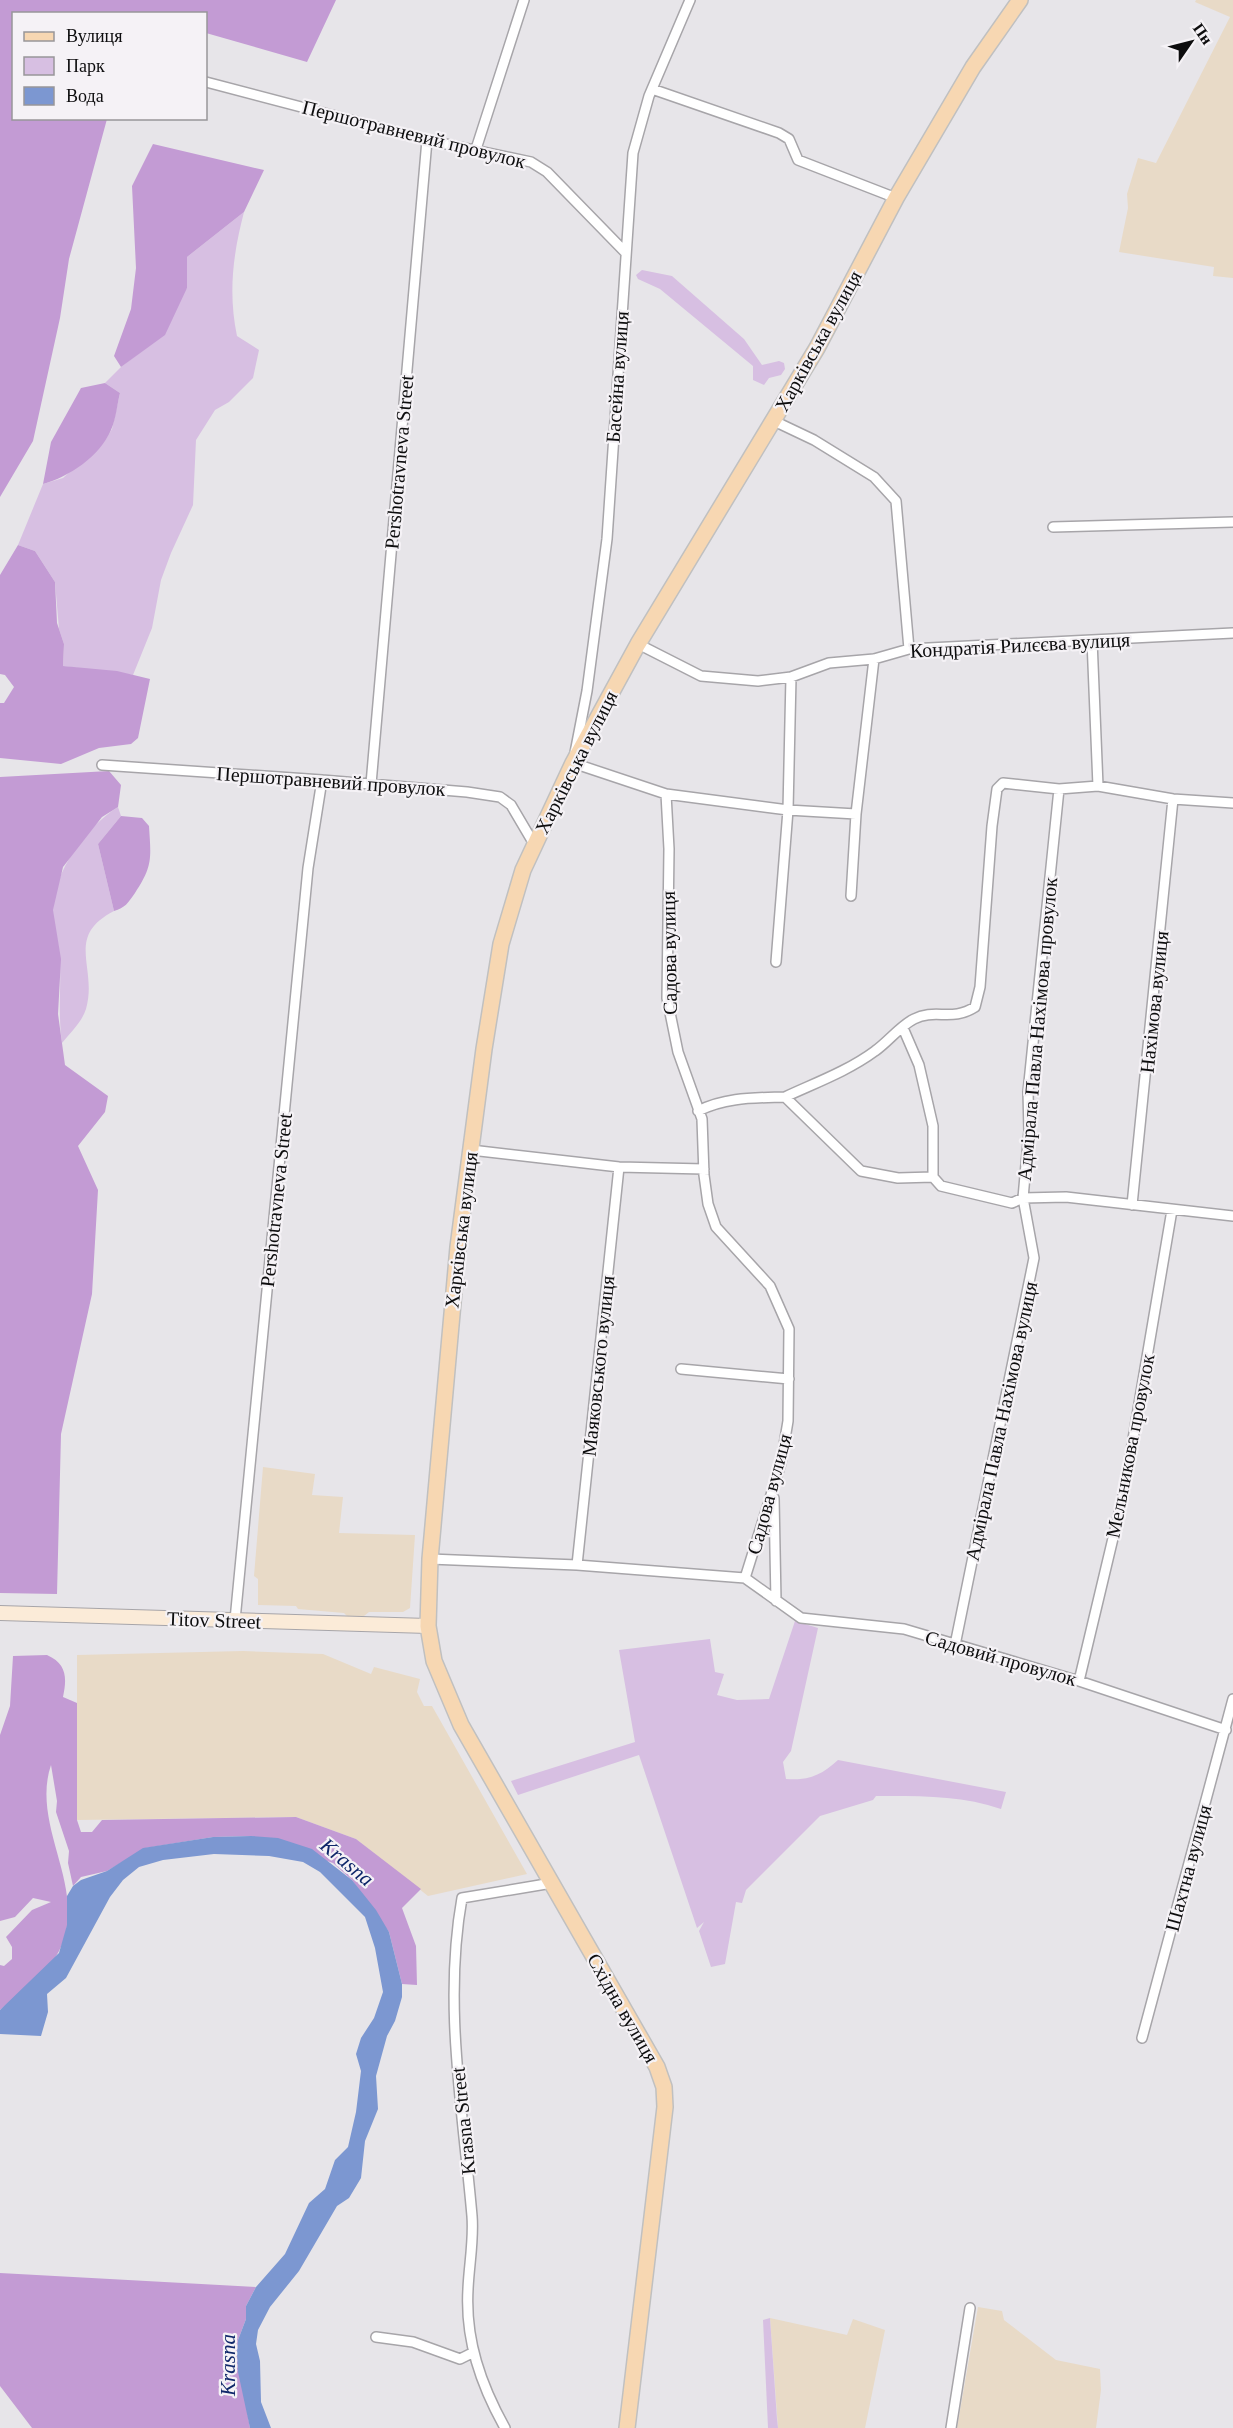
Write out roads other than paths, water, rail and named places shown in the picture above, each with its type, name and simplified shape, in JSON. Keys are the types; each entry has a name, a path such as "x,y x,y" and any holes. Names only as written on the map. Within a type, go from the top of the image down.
{"main road":[{"name":"Харківська вулиця","path":"428,1626 430,1559 447,1355 471,1150 501,944 514,896 534,844 573,763 638,644 817,348 896,198 973,67 1020,0"},
{"name":"Східна вулиця","path":"428,1626 434,1662 461,1725 657,2067 664,2087 664,2107 627,2428"}],"street":[{"path":"476,148 524,0"},
{"name":"Басейна вулиця","path":"573,763 588,691 607,539 633,153 652,89 690,0"},
{"name":"Першотравневий провулок","path":"207,82 427,140 476,148 531,162 547,172 625,252"},
{"path":"652,89 779,133 789,139 798,160 896,198"},
{"name":"Pershotravneva Street","path":"371,784 427,140"},
{"path":"774,421 814,440 874,477 896,501 909,649"},
{"path":"1053,527 1233,522"},
{"name":"Кондратія Рилєєва вулиця","path":"638,644 700,676 758,681 791,677 829,663 874,659 909,649 1233,633"},
{"path":"1092,640 1098,786"},
{"path":"851,896 856,813 874,659"},
{"path":"776,962 788,810 791,677"},
{"path":"573,763 666,794 788,810 856,813"},
{"name":"Першотравневий провулок","path":"102,765 322,780 500,797 511,805 534,844"},
{"name":"Pershotravneva Street","path":"235,1620 308,868 322,780"},
{"path":"698,1111 716,1102 732,1099 785,1097 851,1066 912,1020 924,1015 962,1015 975,1007 980,987 998,789 1003,783 1059,789 1098,786 1173,800 1233,803"},
{"name":"Адмірала Павла Нахімова провулок","path":"1023,1198 1029,1131 1028,1092 1033,1024 1059,789"},
{"name":"Садова вулиця","path":"666,794 669,849 667,998 671,1027 704,1135 704,1169 708,1204 716,1227 770,1286 789,1329 788,1421 774,1489 745,1578"},
{"name":"Нахімова вулиця","path":"1132,1205 1173,800"},
{"path":"903,1028 919,1065 933,1126 933,1178 941,1186 1012,1203 1023,1198 1066,1197 1233,1216"},
{"path":"785,1097 861,1171 898,1178 933,1178"},
{"path":"471,1150 619,1167 704,1169"},
{"name":"Маяковського вулиця","path":"577,1565 619,1167"},
{"name":"Адмірала Павла Нахімова вулиця","path":"955,1645 1034,1258 1023,1198"},
{"name":"Мельникова провулок","path":"1079,1681 1124,1491 1172,1210"},
{"path":"681,1370 789,1379"},
{"path":"774,1489 776,1601"},
{"path":"430,1559 577,1565 745,1578"},
{"name":"Садовий провулок","path":"745,1578 801,1618 904,1629 1079,1681 1226,1730"},
{"name":"Titov Street","path":"0,1614 428,1626"},
{"name":"Шахтна вулиця","path":"1142,2038 1233,1699"},
{"name":"Krasna Street","path":"505,2428 485,2392 474,2352 467,2293 472,2220 454,2036 454,1972 459,1912 462,1898 552,1883"},
{"path":"951,2428 970,2308"},
{"path":"376,2337 413,2342 460,2360 474,2352"}],"water":[{"path":"213,1837 278,1838 312,1849 352,1880 376,1910 389,1932 402,1984 402,1997 395,2021 387,2036 376,2076 378,2109 365,2141 361,2178 349,2198 337,2206 299,2271 270,2307 258,2330 256,2344 260,2361 261,2402 271,2428 250,2428 238,2372 238,2340 246,2319 246,2306 256,2287 285,2254 309,2203 325,2189 335,2160 348,2147 356,2112 361,2071 356,2054 361,2038 374,2018 383,1992 375,1948 365,1917 320,1872 303,1862 269,1856 214,1854 163,1860 139,1867 123,1880 110,1897 66,1978 47,1994 48,2012 41,2036 0,2034 0,2010 59,1953 67,1925 67,1896 73,1886 81,1880 107,1871 143,1848"}],"water label":[{"name":"Krasna","path":"347,1862"},
{"name":"Krasna","path":"228,2365"}]}
